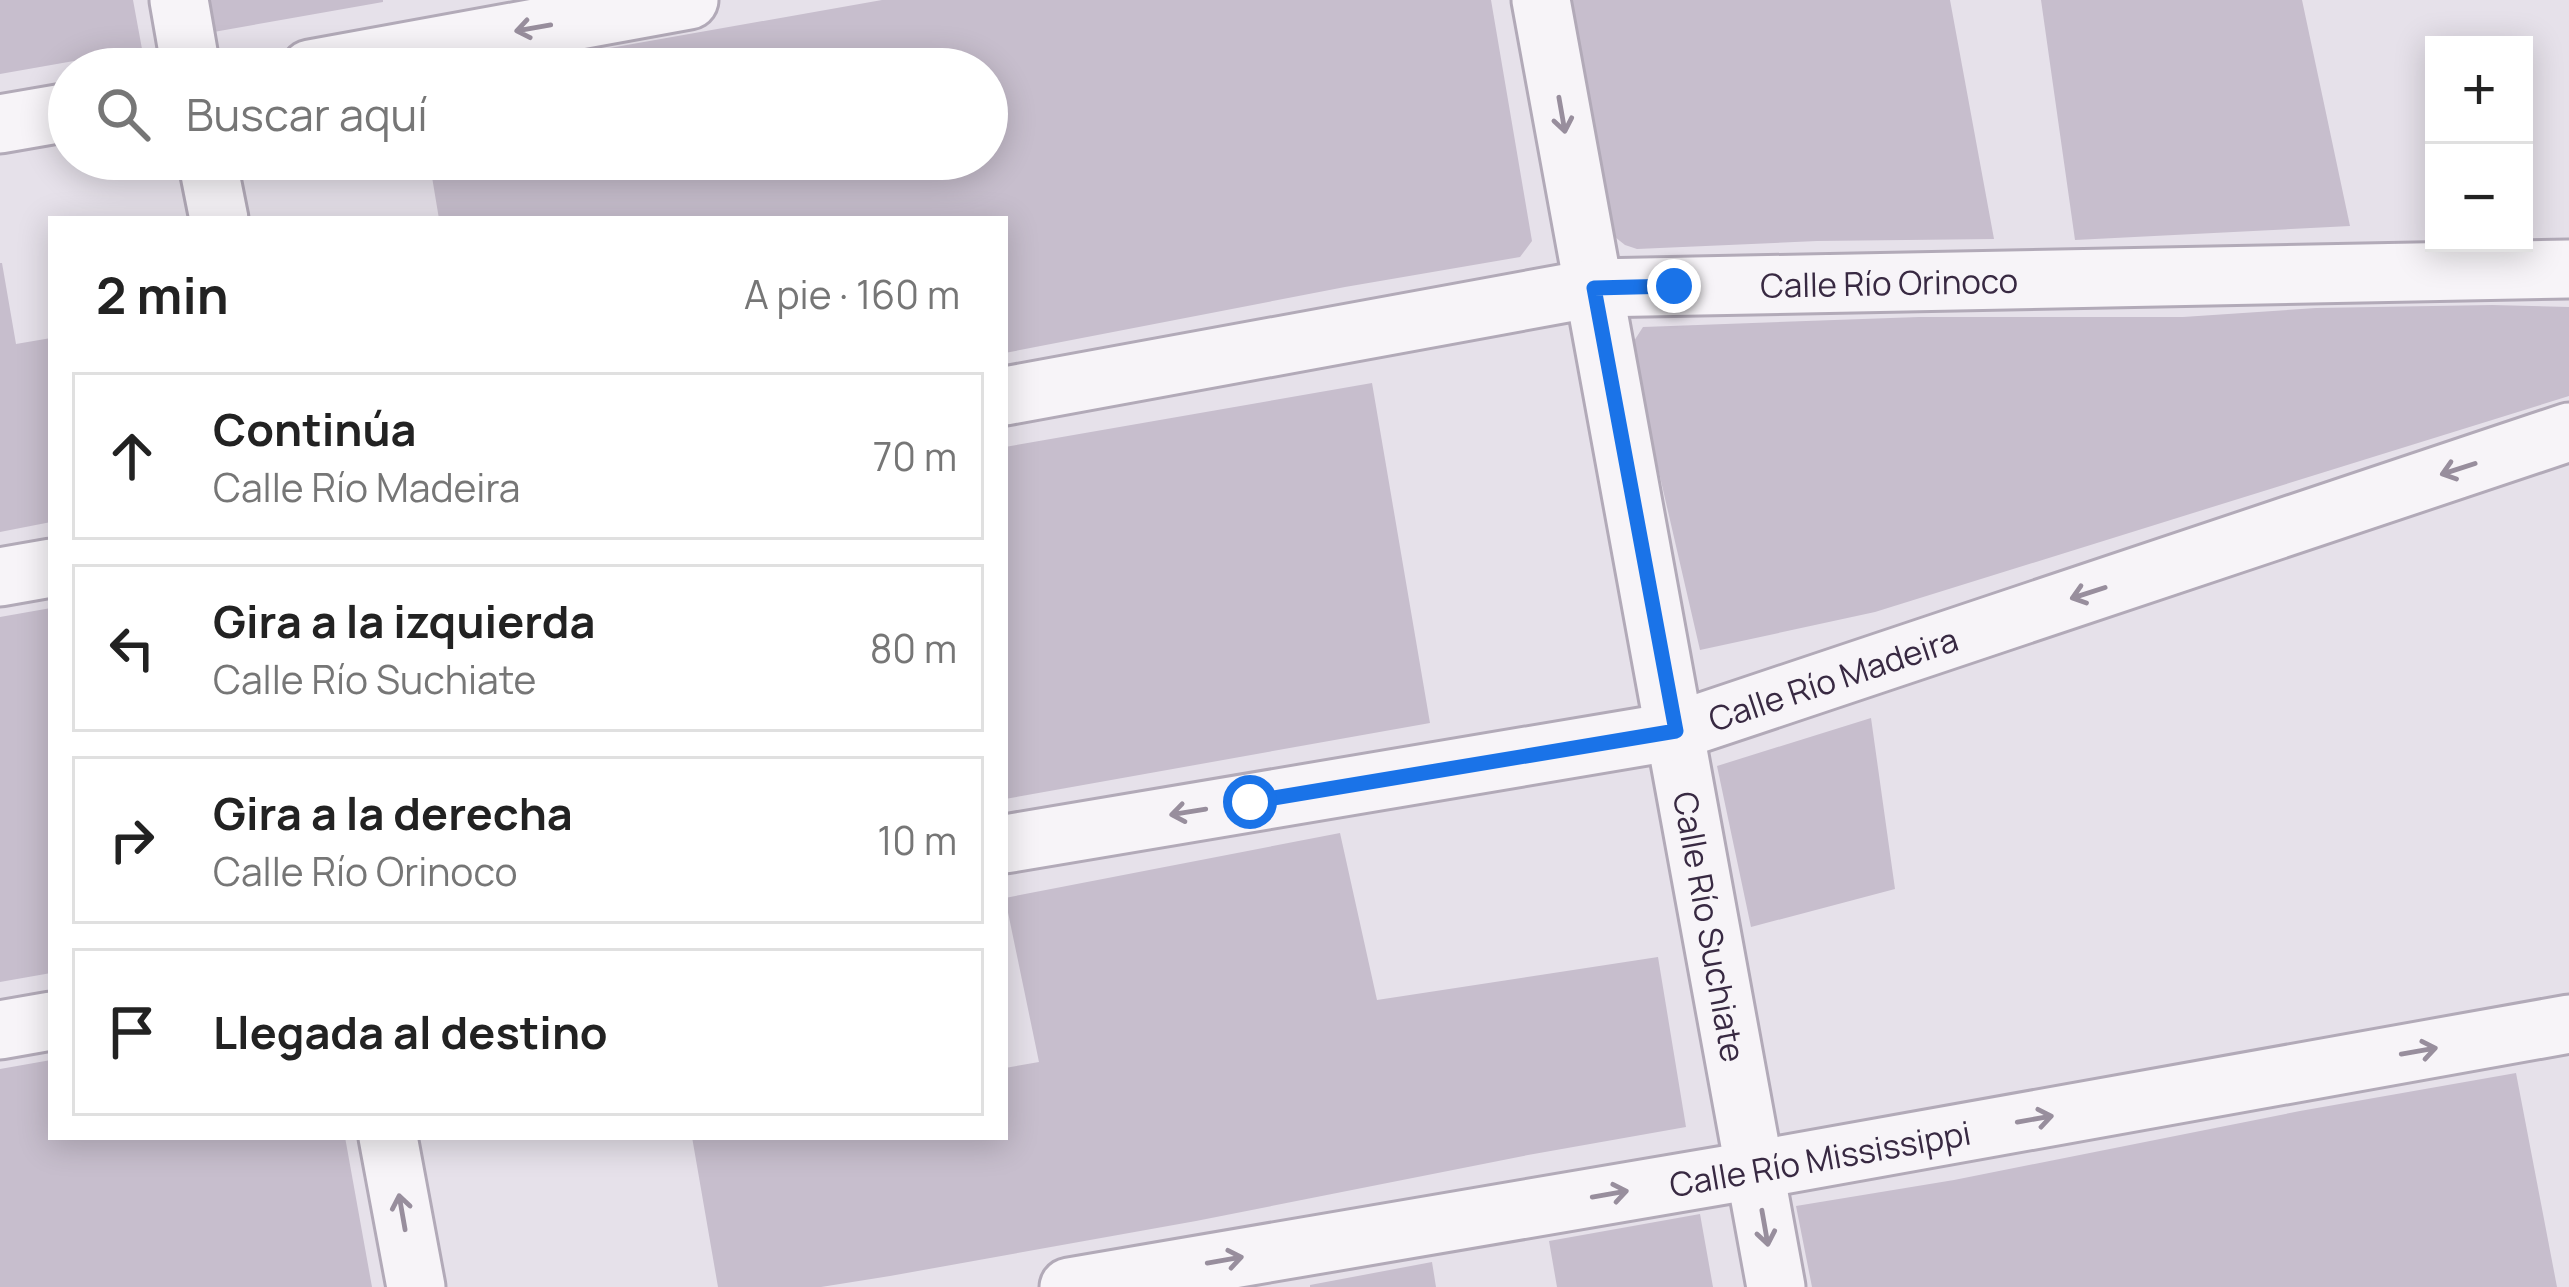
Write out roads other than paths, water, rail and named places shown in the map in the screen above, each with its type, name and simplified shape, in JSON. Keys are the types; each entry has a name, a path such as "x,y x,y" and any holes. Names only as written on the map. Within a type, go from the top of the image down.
{"street":[{"path":"179,0 187,48"},
{"path":"425,48 689,0"},
{"name":"Calle Río Suchiate","path":"1541,0 1776,1287"},
{"path":"0,124 48,116"},
{"path":"212,180 218,216"},
{"name":"Calle Río Orinoco","path":"1008,395 1594,288 2569,269"},
{"name":"Calle Río Madeira","path":"1008,843 1676,731 2569,432"},
{"path":"0,577 48,569"},
{"path":"0,1030 48,1022"},
{"name":"Calle Río Mississippi","path":"1069,1287 2569,1024"},
{"path":"389,1140 416,1287"}]}
